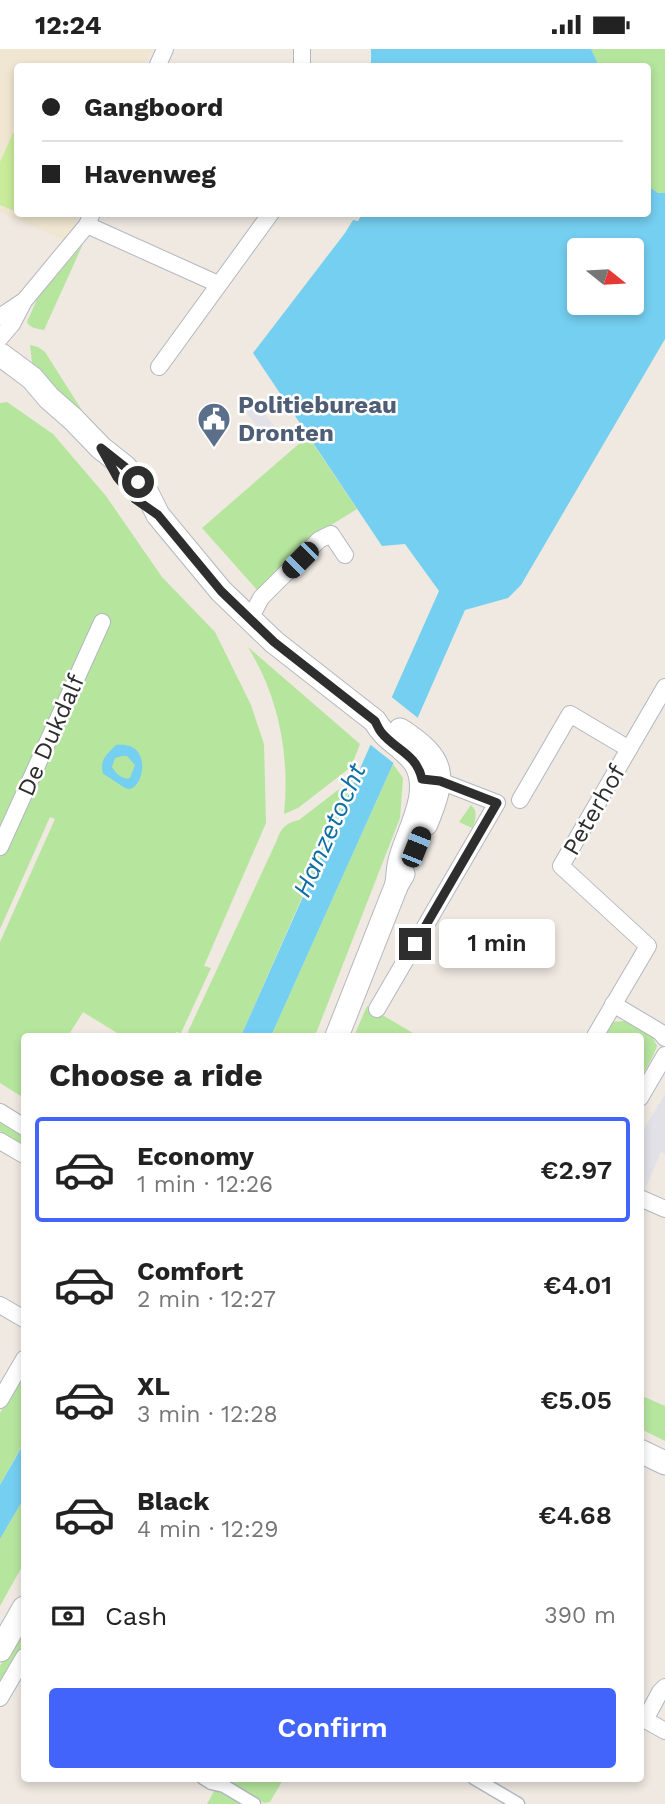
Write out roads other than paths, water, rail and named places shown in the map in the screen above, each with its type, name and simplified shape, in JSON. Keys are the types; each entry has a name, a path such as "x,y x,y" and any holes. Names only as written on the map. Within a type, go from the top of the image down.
{"main road":[{"path":"0,354 32,378 101,448 125,467 146,491 158,515 221,591 274,642 370,717 381,732 406,743 415,762 431,780 431,811 409,865 397,884 338,1033"},
{"path":"644,1439 665,1449"},
{"path":"644,1453 665,1463"},
{"path":"0,1650 21,1613"}],"street":[{"path":"159,367 268,217"},
{"path":"0,354 24,301 89,219 218,284"},
{"path":"0,317 24,301"},
{"path":"250,618 261,599 320,540 331,534 345,555"},
{"name":"De Dukdalf","path":"0,847 102,622"},
{"name":"Peterhof","path":"613,1004 648,946 561,866 665,687"},
{"path":"520,800 570,714 629,749"},
{"path":"377,1009 497,803 431,780"},
{"path":"597,1033 613,1004 665,1038"},
{"path":"644,1091 665,1055"},
{"path":"0,1112 21,1125"},
{"path":"0,1141 21,1153"},
{"path":"644,1200 665,1209"},
{"path":"0,1305 21,1317"},
{"path":"0,1400 21,1364"},
{"path":"0,1698 21,1668"},
{"path":"644,1716 665,1687"},
{"path":"644,1719 665,1731"},
{"path":"209,1782 224,1786 254,1804"},
{"path":"481,1782 518,1804"}],"water":[{"path":"371,49 591,49 598,63 371,63"},
{"path":"651,188 658,193 665,193 665,339 521,585 508,598 465,610 272,1033 242,1033 439,591 405,544 382,546 253,353 353,220 358,221 360,217 651,217"},
{"path":"116,745 128,745 141,757 141,774 134,787 128,789 103,774 103,761","holes":["127,756 135,765 130,778 120,776 112,767 115,758"]},
{"path":"21,1448 21,1503 0,1539 0,1485"}],"place":[{"name":"Politiebureau Dronten","path":"214,449"}],"water label":[{"name":"Hanzetocht","path":"329,830"}]}
